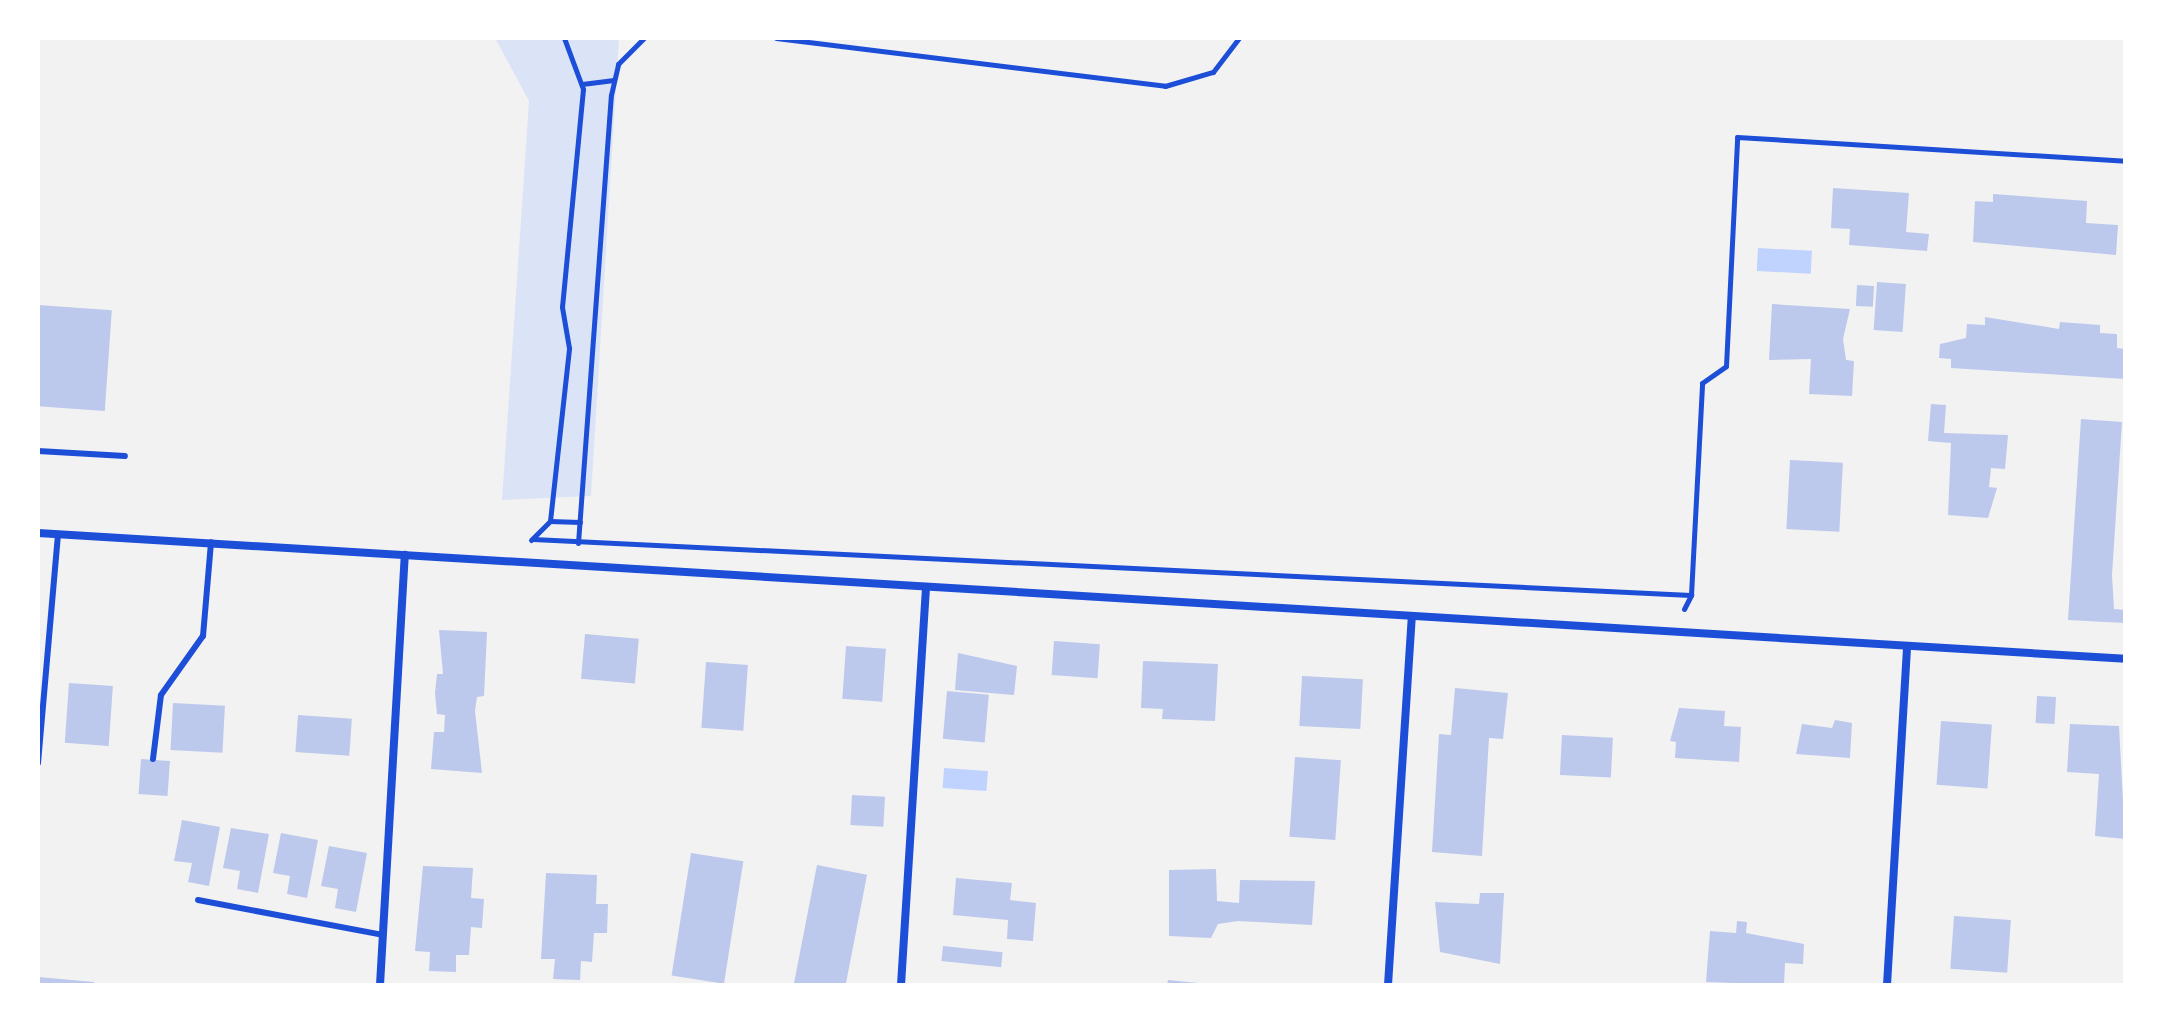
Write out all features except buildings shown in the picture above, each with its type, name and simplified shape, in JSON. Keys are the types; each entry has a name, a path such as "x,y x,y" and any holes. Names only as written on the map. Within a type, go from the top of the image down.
{"street":[{"path":"38,533 2125,659"},
{"path":"380,985 405,555"},
{"path":"901,985 926,589"},
{"path":"1388,985 1412,617"},
{"path":"1887,985 1907,647"}],"lane":[{"path":"38,451 125,456"},
{"path":"38,763 58,534"},
{"path":"153,759 161,695 203,636 211,542"},
{"path":"198,900 383,935"}],"path":[{"path":"564,38 582,84 562,307 569,348 550,521 532,539 1691,595"},
{"path":"576,564 614,80 624,56 644,38"},
{"path":"776,38 1165,86 1213,72 1239,38"},
{"path":"582,84 614,80"},
{"path":"1674,609 1688,610 1691,595 1702,383 1726,366 1737,137 2125,161"},
{"path":"550,521 580,522"}],"shaded area":[{"path":"495,38 619,38 591,496 502,500 529,101"}],"water":[{"path":"1758,248 1812,251 1811,274 1757,271"},
{"path":"944,768 988,771 986,791 943,788"}]}
